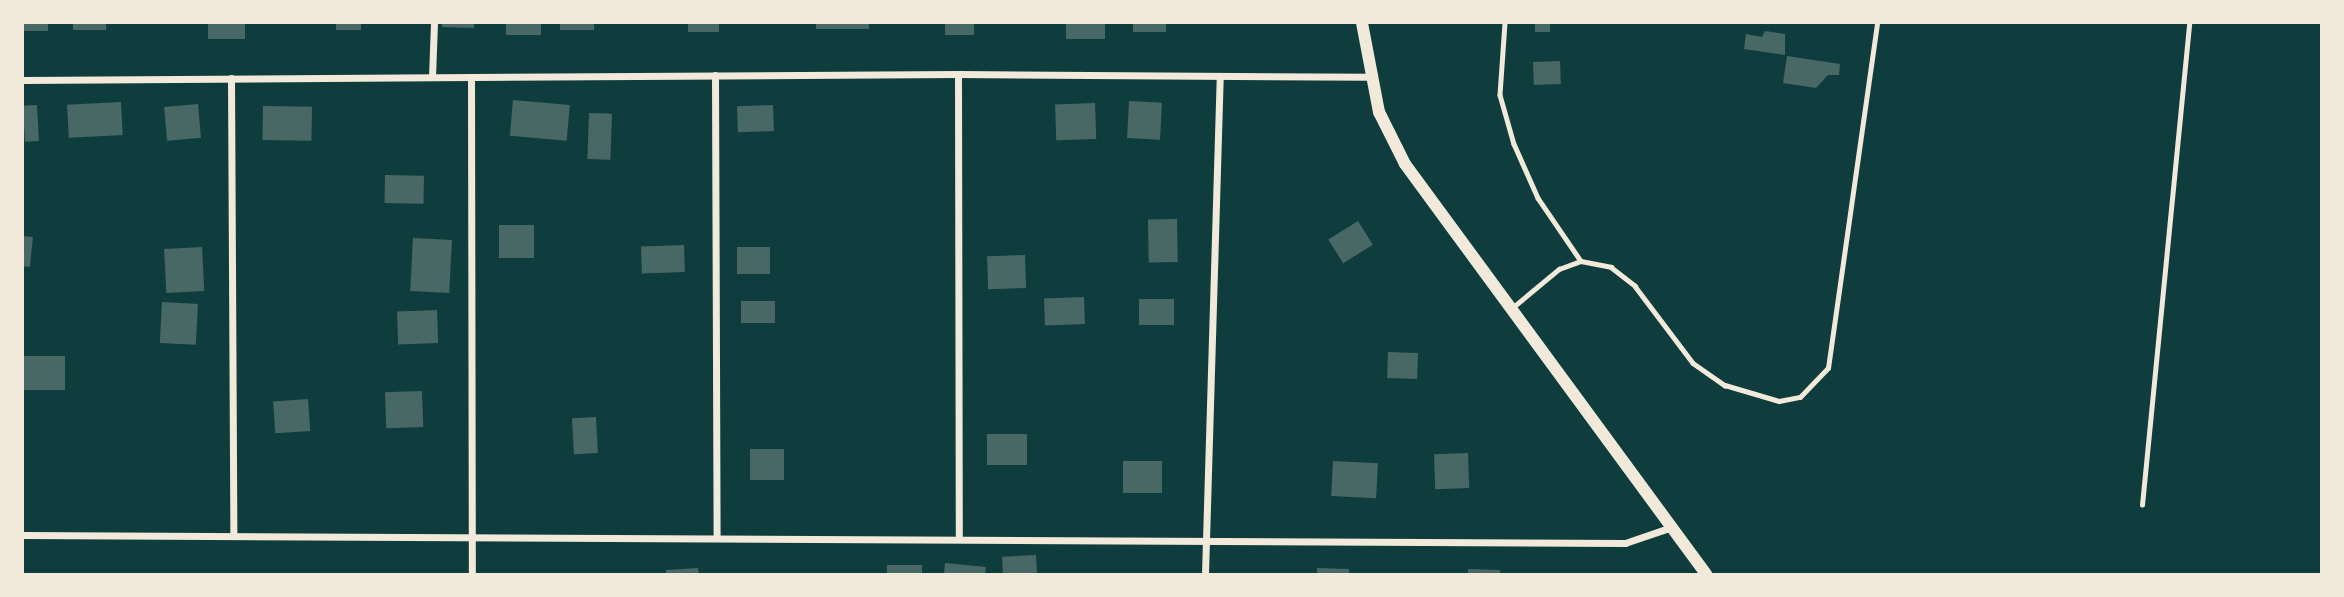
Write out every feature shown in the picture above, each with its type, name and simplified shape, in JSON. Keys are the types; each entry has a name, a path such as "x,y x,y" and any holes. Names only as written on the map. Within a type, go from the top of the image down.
{"main road":[{"path":"1362,23 1369,77 1379,112 1405,164 1509,311 1706,574"}],"street":[{"path":"432,77 434,23"},
{"path":"23,79 958,74 1369,77"},
{"path":"958,74 959,539"},
{"path":"715,75 717,538"},
{"path":"471,77 472,574"},
{"path":"231,78 233,536"},
{"path":"1205,574 1220,78"},
{"path":"23,535 1625,543 1672,527"}],"lane":[{"path":"1505,23 1500,94 1514,144 1538,198 1581,261"},
{"path":"1509,311 1559,269 1581,261 1611,267 1635,286 1693,363 1725,385 1779,401 1800,397 1828,368 1877,23"},
{"path":"2142,505 2189,23"}],"building":[{"path":"23,23 48,23 48,31 23,31"},
{"path":"73,23 106,23 106,30 73,30"},
{"path":"208,23 245,23 245,39 208,39"},
{"path":"336,23 361,23 361,30 336,30"},
{"path":"442,23 474,23 474,28 442,27"},
{"path":"506,23 541,23 541,35 506,35"},
{"path":"560,23 594,23 594,30 560,30"},
{"path":"688,23 719,23 719,32 688,32"},
{"path":"816,23 869,23 869,29 816,29"},
{"path":"945,23 974,23 974,35 945,35"},
{"path":"1066,23 1105,23 1105,39 1066,39"},
{"path":"1133,23 1166,23 1166,32 1133,32"},
{"path":"1535,23 1550,23 1550,32 1535,32"},
{"path":"1765,31 1785,34 1785,55 1744,49 1746,34 1762,37"},
{"path":"1787,56 1840,64 1839,75 1828,75 1816,88 1783,83"},
{"path":"1560,61 1561,84 1534,85 1533,62"},
{"path":"513,100 570,105 567,141 510,136"},
{"path":"1129,101 1162,103 1160,140 1127,138"},
{"path":"121,102 123,135 69,138 67,105"},
{"path":"1095,103 1096,139 1056,140 1055,104"},
{"path":"198,104 201,138 167,141 164,107"},
{"path":"37,105 39,141 25,142 23,106"},
{"path":"773,105 774,131 738,132 737,106"},
{"path":"263,106 312,107 311,141 262,140"},
{"path":"589,113 612,114 610,160 587,159"},
{"path":"385,175 424,176 424,204 385,203"},
{"path":"1177,219 1178,262 1149,262 1148,220"},
{"path":"1358,221 1373,245 1343,263 1328,240"},
{"path":"499,225 534,225 534,258 499,258"},
{"path":"23,236 33,237 30,267 23,266"},
{"path":"413,238 452,240 449,293 410,291"},
{"path":"684,245 685,272 642,273 641,247"},
{"path":"202,247 204,291 166,293 164,249"},
{"path":"737,247 770,247 770,274 737,274"},
{"path":"1025,255 1026,288 988,289 987,256"},
{"path":"1084,297 1085,324 1045,325 1044,298"},
{"path":"1139,299 1174,299 1174,325 1139,325"},
{"path":"741,301 775,301 775,323 741,323"},
{"path":"162,302 198,304 196,345 160,343"},
{"path":"437,310 438,343 398,344 397,311"},
{"path":"1388,352 1418,353 1417,379 1387,378"},
{"path":"23,356 65,356 65,390 23,390"},
{"path":"422,391 423,427 386,428 385,392"},
{"path":"308,399 310,431 275,433 273,401"},
{"path":"596,417 598,453 574,454 572,418"},
{"path":"987,434 1027,434 1027,465 987,465"},
{"path":"750,449 784,449 784,480 750,480"},
{"path":"1468,453 1469,488 1435,489 1434,454"},
{"path":"1123,461 1162,461 1162,493 1123,493"},
{"path":"1333,461 1378,463 1376,498 1331,496"},
{"path":"1036,555 1037,574 1003,574 1002,557"},
{"path":"945,563 986,567 985,574 944,574"},
{"path":"887,565 922,565 922,574 887,574"},
{"path":"698,568 699,574 666,574 666,570"},
{"path":"1317,568 1349,569 1349,574 1317,574"},
{"path":"1468,569 1500,570 1500,574 1468,574"}]}
